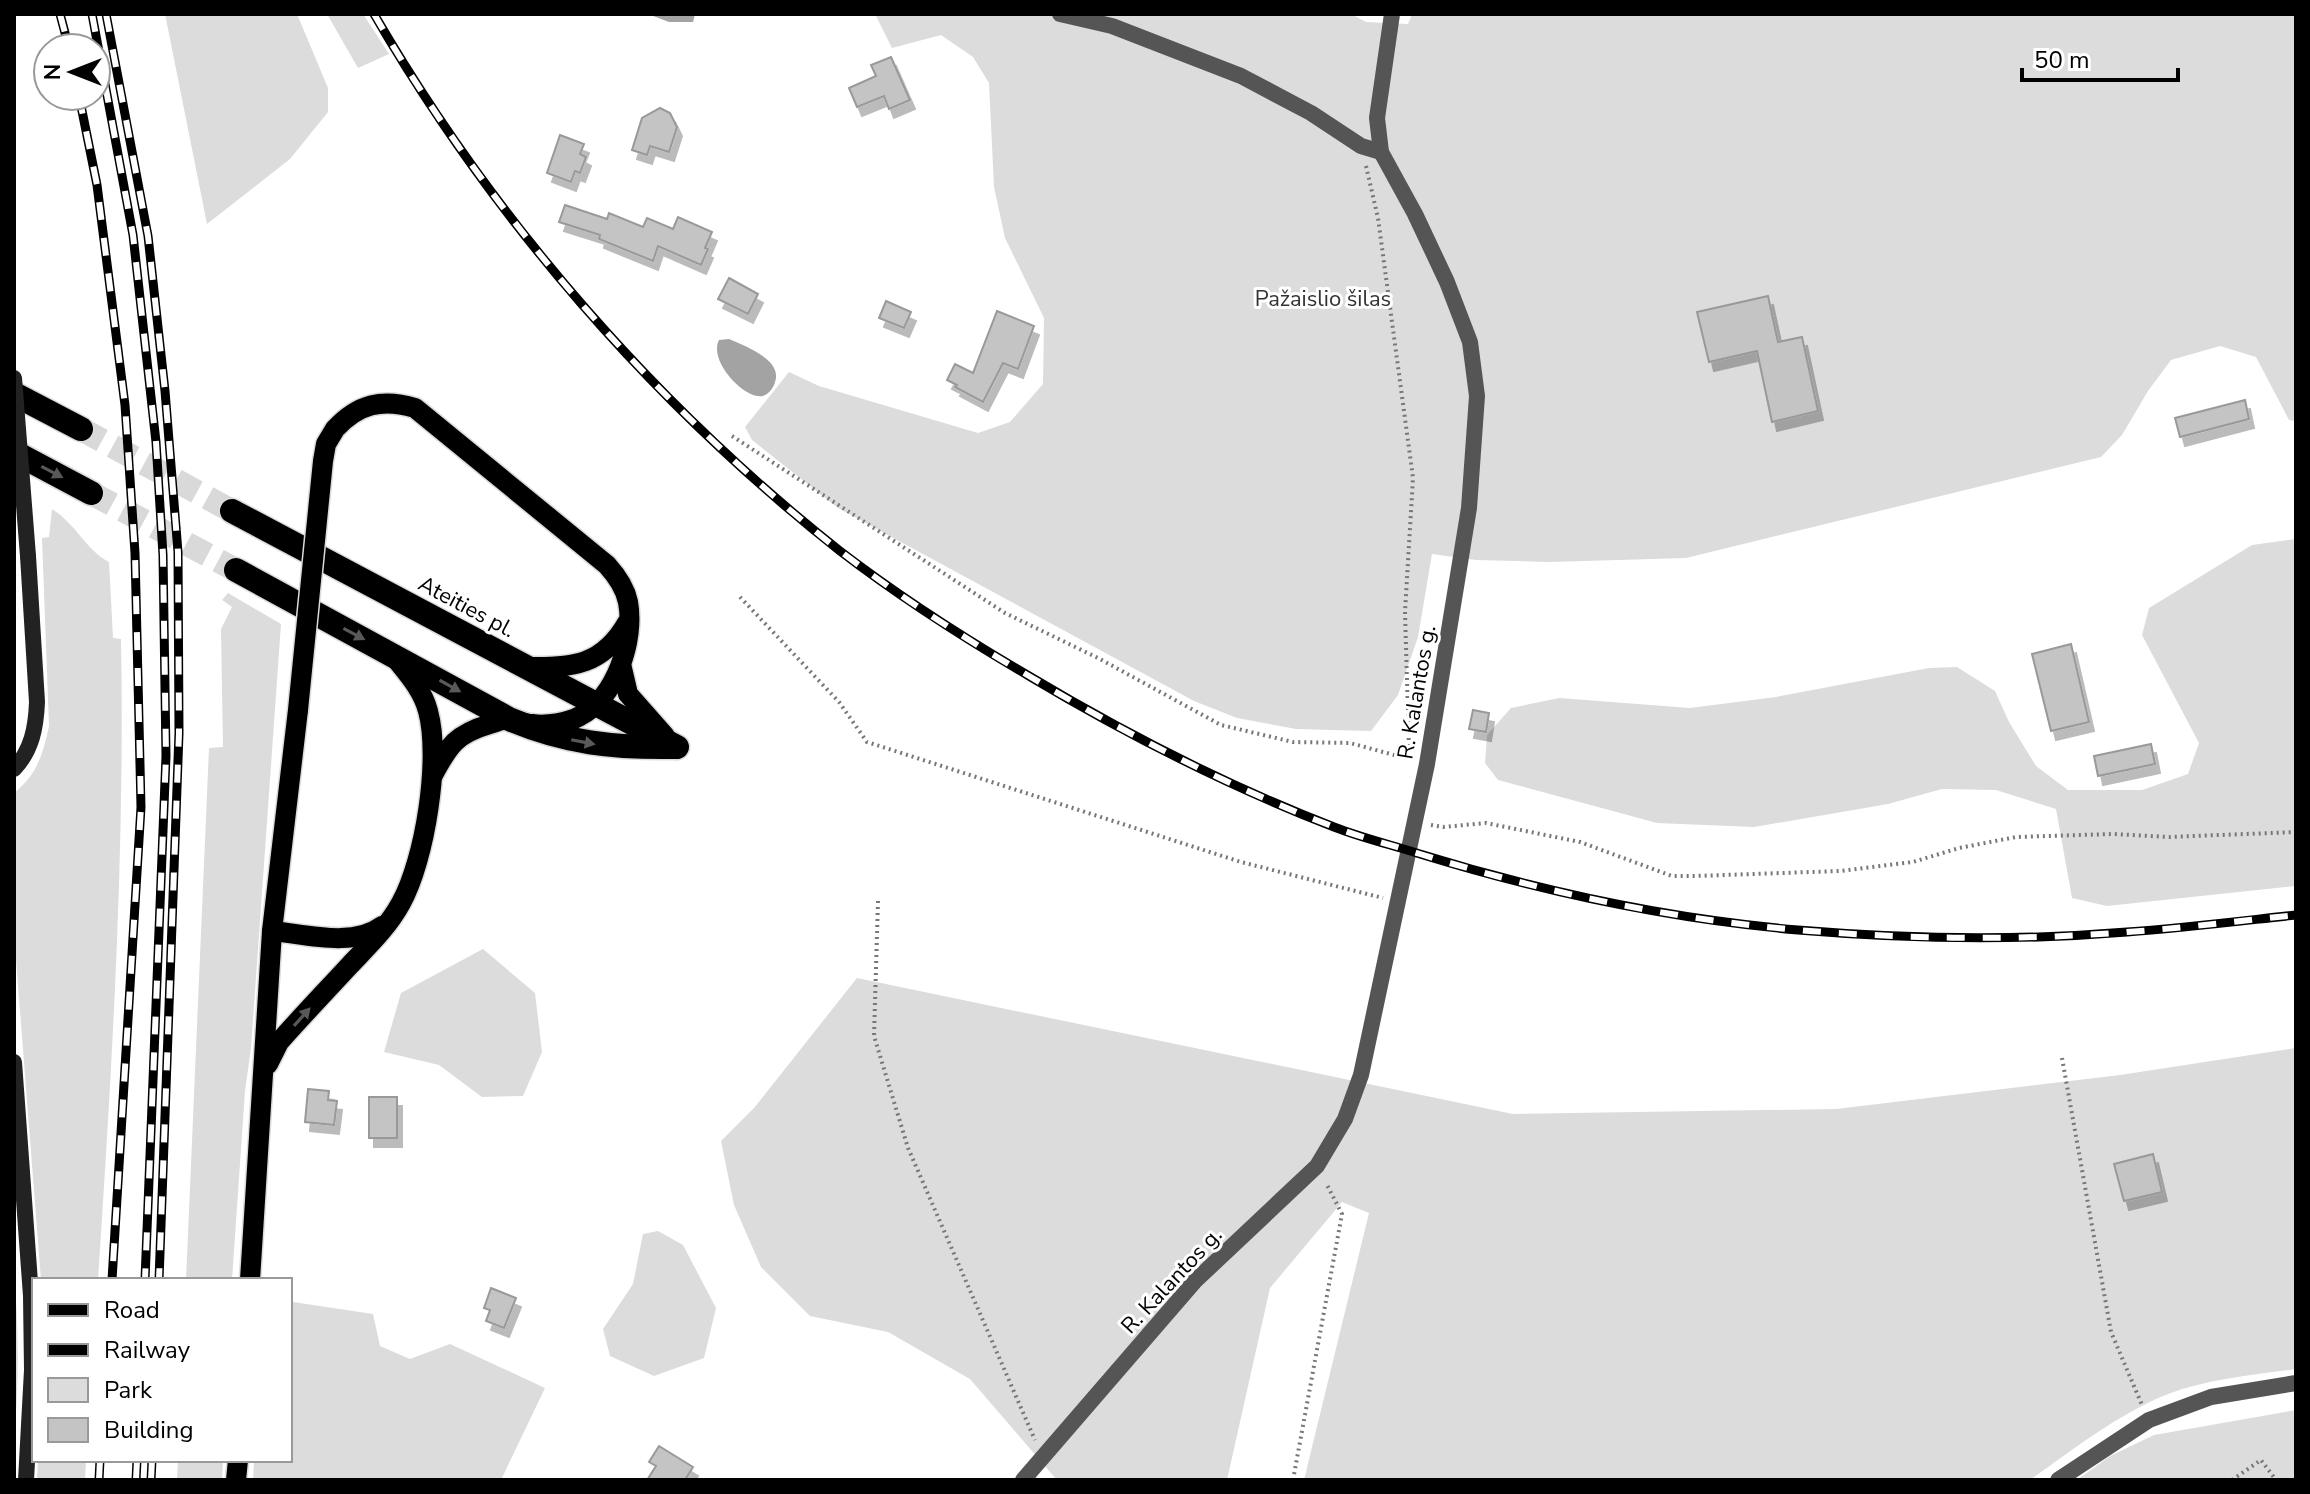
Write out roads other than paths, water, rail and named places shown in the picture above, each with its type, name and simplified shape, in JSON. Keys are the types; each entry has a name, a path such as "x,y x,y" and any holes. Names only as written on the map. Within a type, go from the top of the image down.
{"highway":[{"path":"14,394 81,429"},
{"path":"14,452 91,493"},
{"name":"Ateities pl.","path":"232,511 677,747"},
{"path":"236,570 509,719 542,733 624,748 677,747"}],"main road":[{"path":"14,378 37,702 36,724 30,745 14,769"},
{"path":"250,1278 272,931 323,461 326,444 347,416 380,402 398,403 422,412 607,565 624,590 629,604 627,642 621,664 607,692 595,704 580,716 558,723 533,725 509,719 473,729 449,746 433,775"},
{"path":"525,667 559,668 590,660 618,638 629,619"},
{"path":"263,1083 269,1060 279,1042 391,919 412,880 433,775 432,729 428,707 414,680 391,654"},
{"path":"621,664 628,694 677,747"},
{"path":"272,931 359,937 391,919"},
{"path":"14,1062 31,1296 26,1480"}],"street":[{"path":"1060,14 1112,26 1241,76 1311,113 1361,146 1381,152 1377,118 1392,14"},
{"name":"R. Kalantos g.","path":"1023,1480 1195,1281 1317,1166 1345,1119 1361,1075 1427,764 1469,508 1477,396 1470,342 1447,282 1381,152"},
{"path":"2058,1480 2149,1420 2211,1397 2296,1383"}],"tunnel":[{"path":"81,429 232,511"},
{"path":"91,493 236,570"}],"railway":[{"path":"60,14 65,32"},
{"path":"92,14 133,235 156,442 163,555 166,756 145,1278"},
{"path":"106,14 148,236 178,552 179,733 159,1278"},
{"path":"374,14 471,164 582,304 642,371 771,494 840,551 956,632 1103,718 1216,776 1345,831 1466,868 1560,892 1702,919 1798,930 2004,938 2086,935 2296,915"},
{"path":"82,112 97,185 125,405 135,553 141,807 112,1278"},
{"path":"99,1480 100,1462"},
{"path":"136,1480 137,1462"},
{"path":"151,1480 152,1462"}],"park label":[{"name":"Pažaislio šilas","path":"1323,298"}]}
